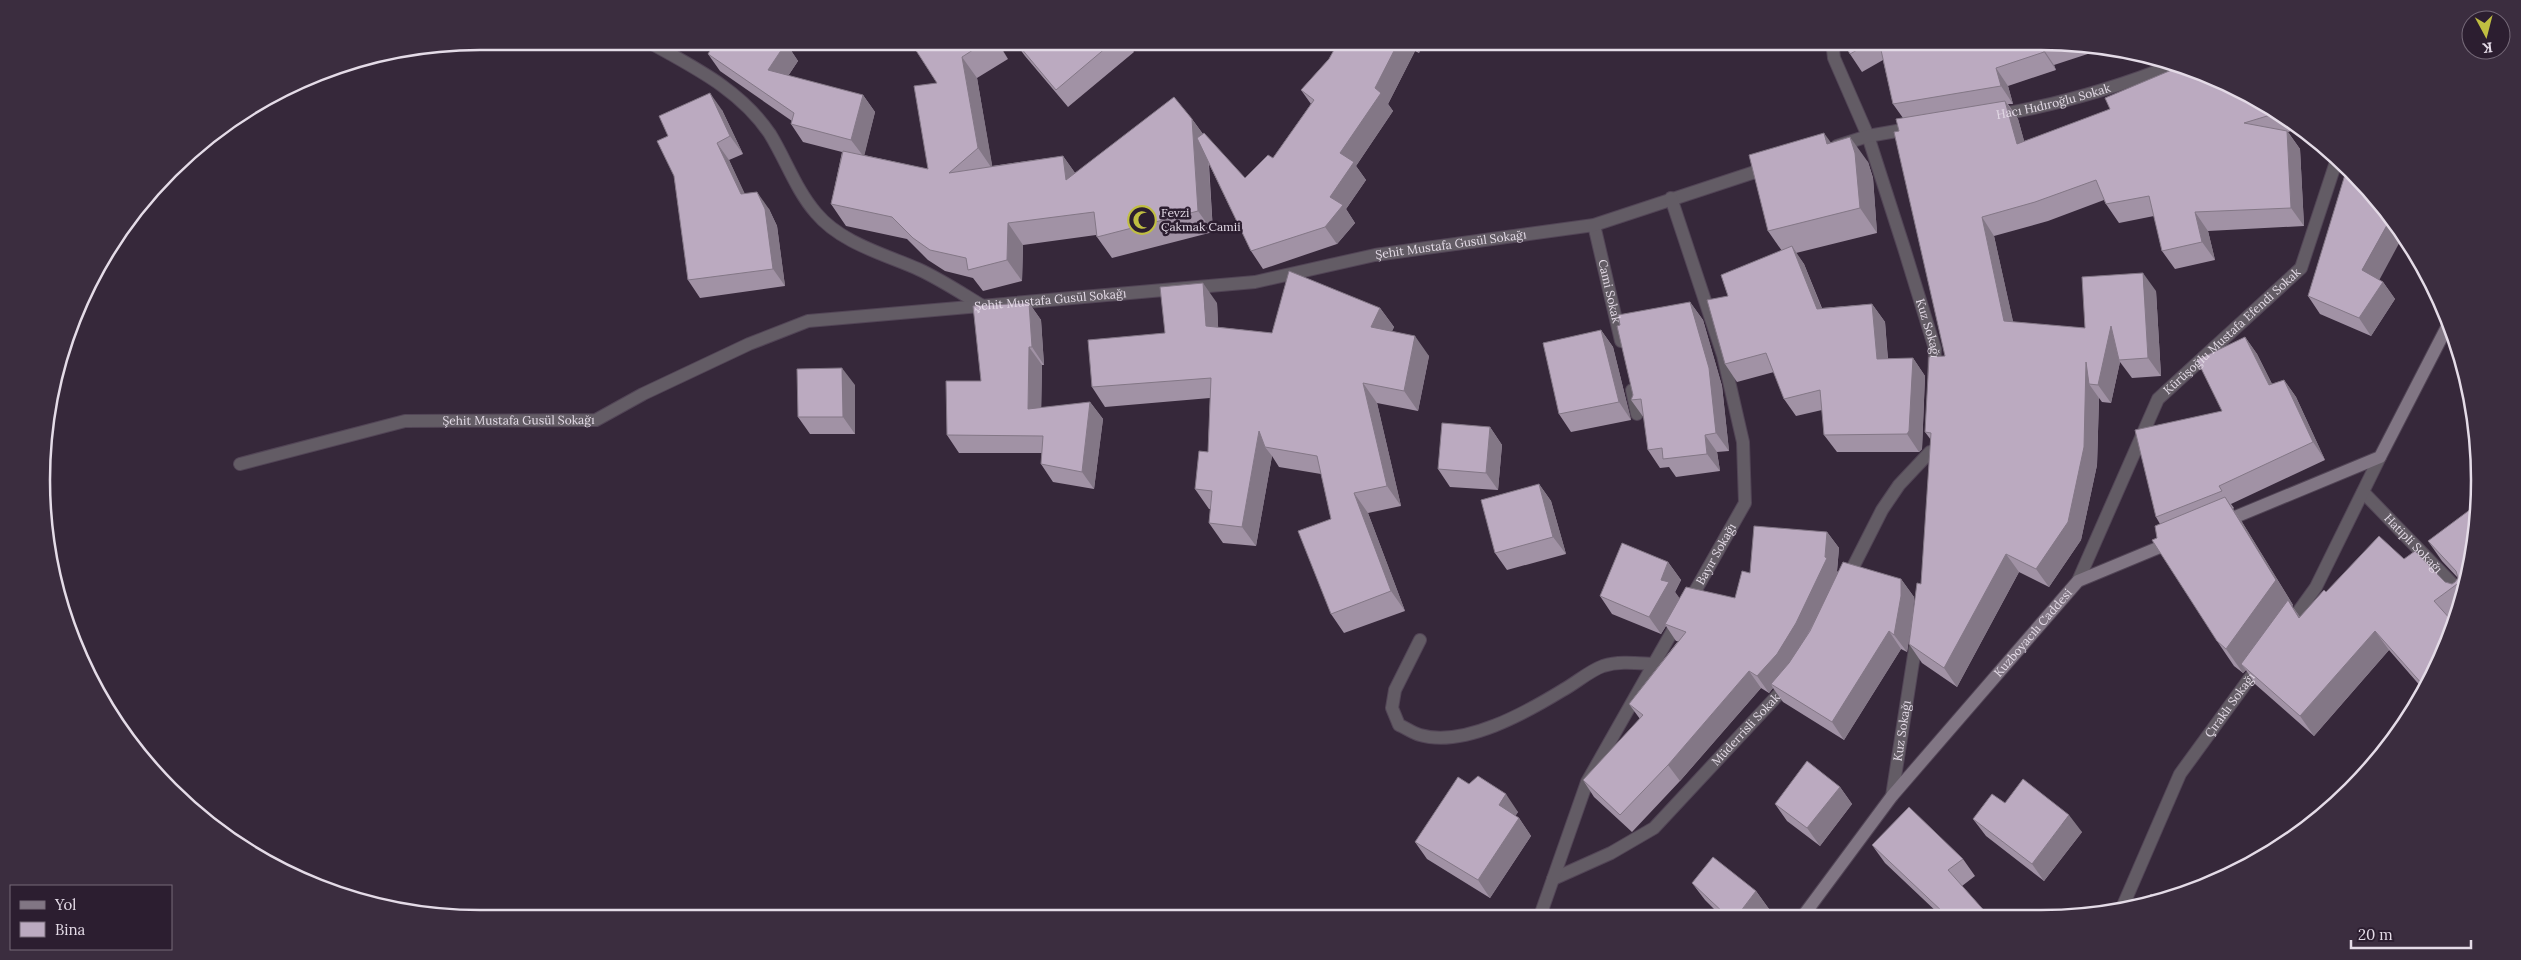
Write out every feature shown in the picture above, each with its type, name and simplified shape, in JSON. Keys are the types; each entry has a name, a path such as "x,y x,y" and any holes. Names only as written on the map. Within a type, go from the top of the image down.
{"street":[{"path":"663,50 718,82 744,102 769,134 816,213 836,230 864,246 920,270 981,305"},
{"name":"Kuz Sokağı","path":"1833,50 1834,58 1868,136 1935,348 1933,386"},
{"name":"Hacı Hıdıroğlu Sokak","path":"1980,118 2036,108 2106,89 2164,68"},
{"path":"1821,151 1868,136 1924,127"},
{"name":"Şehit Mustafa Gusül Sokağı","path":"240,464 405,421 596,420 643,394 713,361 808,321 1255,282 1375,255 1594,225 1784,162"},
{"name":"Kürüşoğlu Mustafa Efendi Sokak","path":"2078,581 2158,399 2301,268 2335,166"},
{"name":"Bayır Sokağı","path":"1542,910 1587,782 1652,664 1745,503 1744,442 1723,355 1671,198"},
{"name":"Cami Sokak","path":"1594,225 1624,358"},
{"path":"2282,634 2316,588 2380,457 2444,332"},
{"path":"1629,376 1638,414"},
{"path":"1841,591 1882,510 1931,447 1929,471"},
{"path":"2215,525 2380,457"},
{"name":"Hatipli Sokağı","path":"2363,492 2457,588"},
{"name":"Kuzboyacılı Caddesi","path":"1807,910 1892,796 2078,581 2188,536"},
{"name":"Kuz Sokağı","path":"1892,796 1919,624"},
{"path":"1420,640 1395,690 1392,708 1399,725 1420,735 1441,738 1465,735 1512,717 1555,695 1600,667 1617,662 1652,664"},
{"name":"Çıraklı Sokağı","path":"2125,902 2180,774 2265,657"},
{"name":"Müderrisli Sokak","path":"1553,879 1611,854 1654,828 1795,676"}],"building":[{"path":"710,50 781,50 768,70 863,95 851,140 791,124 794,113 708,54"},
{"path":"916,50 973,50 962,57 978,148 949,173 1063,156 1066,180 1174,97 1192,119 1198,211 1097,237 1094,212 1008,223 1007,260 968,270 966,258 930,250 913,238 892,217 831,204 843,151 928,169 914,86 937,83"},
{"path":"1023,50 1103,50 1056,90"},
{"path":"1334,50 1394,50 1375,88 1381,93 1340,153 1354,162 1330,197 1343,205 1325,227 1251,251 1197,138 1204,133 1245,178 1268,155 1273,158 1314,100 1301,90 1329,59"},
{"path":"1848,50 1857,50 1850,54"},
{"path":"1881,50 2041,50 2044,52 1996,68 2001,86 1893,104"},
{"path":"2170,70 2231,94 2269,115 2244,123 2287,131 2291,208 2195,212 2202,242 2162,251 2149,196 2106,204 2096,180 2035,202 1982,217 2004,321 2085,328 2082,277 2143,273 2148,358 2119,360 2111,326 2098,385 2089,384 2086,362 2084,447 2068,522 2036,569 2006,554 1944,668 1909,644 1917,583 1921,584 1931,433 1925,432 1929,357 1945,356 1894,132 1899,131 1896,119 2005,101 2017,144 2110,109 2105,98"},
{"path":"710,93 730,136 717,143 741,194 757,192 765,209 773,269 688,280 674,176 657,141 668,136 659,116"},
{"path":"1824,133 1827,144 1850,137 1855,153 1860,208 1768,231 1749,155"},
{"path":"2345,176 2387,225 2362,270 2383,282 2359,318 2308,296"},
{"path":"1792,246 1817,309 1872,304 1877,359 1913,358 1909,431 1907,434 1824,435 1820,390 1784,399 1766,353 1725,364 1707,300 1728,296 1721,275"},
{"path":"1289,271 1380,308 1371,327 1415,336 1404,391 1363,383 1387,486 1354,493 1391,591 1331,614 1298,531 1331,519 1317,456 1265,447 1259,431 1242,527 1209,523 1212,491 1195,489 1199,451 1208,452 1211,378 1092,387 1088,340 1165,333 1160,287 1203,283 1206,326 1272,333"},
{"path":"1690,302 1709,368 1716,433 1705,435 1707,454 1663,459 1662,448 1648,450 1641,399 1631,400 1633,395 1617,326 1620,325 1618,315"},
{"path":"1029,303 1032,347 1029,347 1028,409 1090,402 1082,472 1041,464 1043,436 947,435 946,381 981,381 973,306"},
{"path":"1601,330 1619,402 1559,414 1543,343"},
{"path":"2245,337 2269,385 2284,380 2313,442 2219,486 2222,491 2156,517 2135,430 2222,411 2197,360"},
{"path":"842,368 843,417 798,417 797,369"},
{"path":"1442,423 1490,427 1486,473 1438,469"},
{"path":"1539,484 1553,537 1495,553 1481,500"},
{"path":"2225,497 2276,580 2226,649 2217,641 2152,540 2157,538 2155,526"},
{"path":"2470,510 2463,564 2458,583 2434,601 2448,617 2438,645 2420,682 2375,631 2300,716 2241,664 2288,600 2299,618 2324,590 2326,592 2379,536 2404,559 2415,551 2445,582 2452,584 2458,578 2456,571 2428,541"},
{"path":"1754,526 1827,532 1825,557 1827,558 1796,623 1777,654 1757,676 1749,671 1668,765 1620,815 1583,780 1643,715 1629,704 1686,632 1665,624 1686,587 1735,598 1742,571 1750,573"},
{"path":"1622,543 1668,562 1661,580 1669,582 1649,617 1600,596"},
{"path":"1843,562 1901,579 1901,596 1894,635 1889,631 1832,722 1771,684 1789,663 1810,631"},
{"path":"1807,761 1840,787 1807,828 1775,804"},
{"path":"1478,776 1506,794 1499,805 1519,818 1478,880 1415,842 1458,777 1469,784"},
{"path":"2023,779 2069,815 2032,864 1973,819 1992,794 2005,803"},
{"path":"1909,807 1963,859 1948,870 1984,910 1941,910 1872,845"},
{"path":"1713,857 1756,891 1742,910 1721,910 1692,883"}],"place":[{"name":"Fevzi Çakmak Camii","path":"1142,220"}]}
